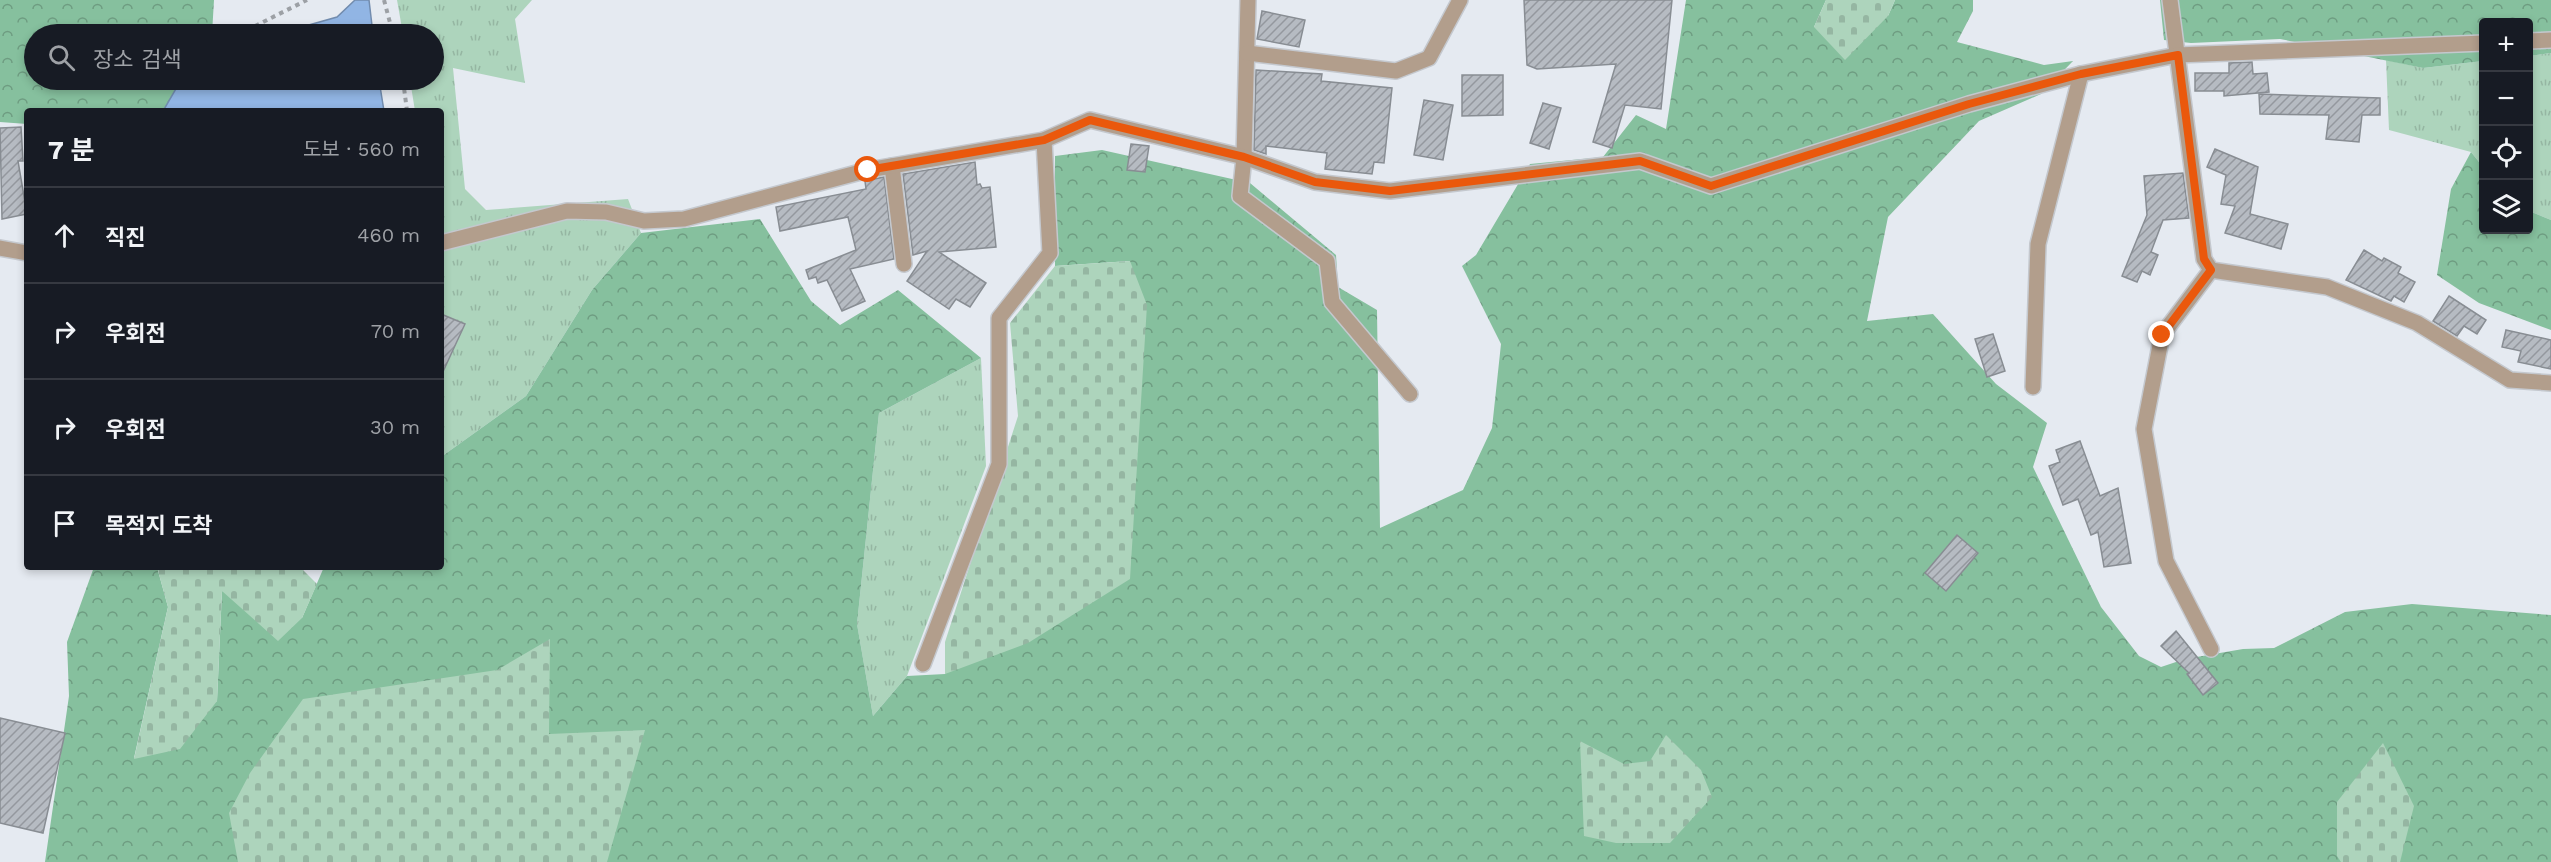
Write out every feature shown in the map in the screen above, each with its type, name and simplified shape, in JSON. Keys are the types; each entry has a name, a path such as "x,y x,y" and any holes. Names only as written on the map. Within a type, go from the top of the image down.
{"street":[{"path":"1248,0 1244,157 1240,196 1327,261 1332,302 1410,394"},
{"path":"1247,53 1396,71 1430,58 1460,0"},
{"path":"2170,0 2204,259 2211,270 2327,287 2417,323 2510,380 2551,383"},
{"path":"2533,41 2551,40"},
{"path":"444,242 567,211 606,212 644,221 684,219 868,170 1044,140 1090,120 1244,157 1315,182 1390,191 1640,161 1711,186 1969,104 2081,74 2178,55 2479,43"},
{"path":"2033,387 2038,244 2081,74"},
{"path":"923,664 999,464 999,318 1050,253 1044,140"},
{"path":"892,166 904,264"},
{"path":"0,248 24,252"},
{"path":"2211,270 2162,335 2144,429 2166,561 2211,649"}],"path":[{"path":"260,24 307,0"},
{"path":"384,0 390,24"},
{"path":"404,90 407,108"}],"green space":[{"path":"0,0 214,0 213,24 24,24 24,90 175,90 165,108 24,108 24,124 0,122"},
{"path":"397,0 532,0 515,19 525,83 453,68 465,189 486,210 628,199 641,233 592,290 526,396 444,455 444,108 415,108 412,90 444,90 444,24 401,24"},
{"path":"1686,0 1826,0 1814,27 1888,16 1895,0 1973,0 1973,11 1957,42 2044,65 2073,61 2041,94 1979,121 1888,217 1867,321 1933,314 1996,384 2047,423 2033,467 2101,607 2139,656 2161,667 2185,659 2243,649 2274,648 2345,612 2412,604 2551,615 2551,862 45,862 69,696 67,642 93,570 158,570 168,607 134,758 217,701 222,591 302,618 323,570 444,570 444,455 526,396 592,290 641,233 760,219 811,301 840,325 898,290 981,358 879,413 857,624 873,716 907,676 945,674 1130,261 1055,266 1055,156 1102,150 1250,183 1336,255 1338,287 1377,310 1380,528 1463,490 1492,428 1501,344 1462,266 1476,255 1530,164 1603,157 1636,115 1666,129"},
{"path":"1826,0 1895,0 1888,16 1845,60 1814,27"},
{"path":"2160,0 2551,0 2551,53 2533,55 2533,18 2479,18 2479,61 2423,68 2280,39 2191,43 2164,40"},
{"path":"2551,53 2551,220 2533,213 2533,55"},
{"path":"2386,60 2423,68 2479,61 2479,162 2471,152 2389,130"},
{"path":"2471,152 2479,162 2479,234 2533,234 2533,213 2551,220 2551,330 2479,303 2437,275 2451,189"},
{"path":"1130,261 1147,305 1130,579 1028,643 945,674 945,642 1018,416 1010,323 1055,266"},
{"path":"981,358 986,466 907,676 873,716 857,624 879,413"},
{"path":"158,570 303,570 317,584 302,618 278,641 222,591 217,701 180,749 134,759 168,607"},
{"path":"550,639 549,734 645,730 607,862 238,862 229,813 250,773 303,699 497,670"},
{"path":"1666,735 1701,770 1712,797 1670,843 1616,843 1584,836 1580,741 1624,764 1650,761"},
{"path":"2383,743 2414,806 2400,862 2341,862 2337,856 2337,802"}],"water":[{"path":"355,0 369,0 372,24 312,24 337,17"},
{"path":"175,90 381,90 384,108 165,108"}],"building":[{"path":"1524,0 1672,0 1661,109 1625,105 1612,148 1593,142 1616,64 1537,69 1527,65"},
{"path":"1262,11 1305,20 1299,47 1257,39"},
{"path":"2252,62 2253,74 2267,73 2269,92 2224,96 2224,91 2195,91 2195,73 2229,73 2229,63"},
{"path":"1256,70 1322,74 1321,81 1392,88 1384,163 1374,162 1372,174 1325,169 1327,153 1266,146 1266,154 1254,150"},
{"path":"1462,75 1503,75 1503,115 1462,116"},
{"path":"2259,94 2380,98 2380,115 2362,115 2359,142 2326,139 2329,115 2260,114"},
{"path":"1424,100 1453,105 1443,160 1414,155"},
{"path":"1543,103 1561,108 1549,149 1530,143"},
{"path":"21,127 23,161 18,161 24,196 24,215 2,219 0,128"},
{"path":"1131,144 1149,146 1145,172 1127,170"},
{"path":"2215,149 2258,167 2250,214 2288,224 2281,249 2225,233 2235,206 2221,204 2226,175 2207,167"},
{"path":"975,162 977,185 980,184 982,188 990,187 996,247 939,252 986,283 970,307 956,299 949,309 907,281 927,251 913,255 903,174"},
{"path":"2183,173 2189,218 2163,220 2151,252 2158,255 2150,275 2142,271 2137,282 2122,276 2147,215 2144,176"},
{"path":"884,177 894,259 850,269 865,301 842,311 827,280 818,283 816,277 809,279 806,270 856,250 848,217 780,231 776,207 866,189 865,181"},
{"path":"2364,250 2382,261 2384,258 2401,267 2398,273 2415,282 2404,302 2394,296 2391,301 2346,280"},
{"path":"2449,296 2486,320 2477,334 2464,326 2457,336 2433,321"},
{"path":"444,315 465,324 444,370"},
{"path":"2506,330 2551,340 2551,369 2518,362 2521,351 2502,347"},
{"path":"1993,334 2005,371 1987,377 1975,339"},
{"path":"2080,441 2100,496 2118,488 2131,563 2104,567 2098,532 2091,535 2078,499 2063,505 2049,466 2060,462 2056,450"},
{"path":"1957,535 1978,553 1946,591 1925,573"},
{"path":"2176,631 2218,683 2203,695 2187,674 2189,673 2161,646"},
{"path":"0,718 65,733 43,833 0,823"}],"route":[{"path":"868,170 1044,140 1090,120 1244,157 1315,182 1390,191 1640,161 1711,186 1969,104 2081,74 2178,55 2204,259 2211,270 2162,335"}]}
